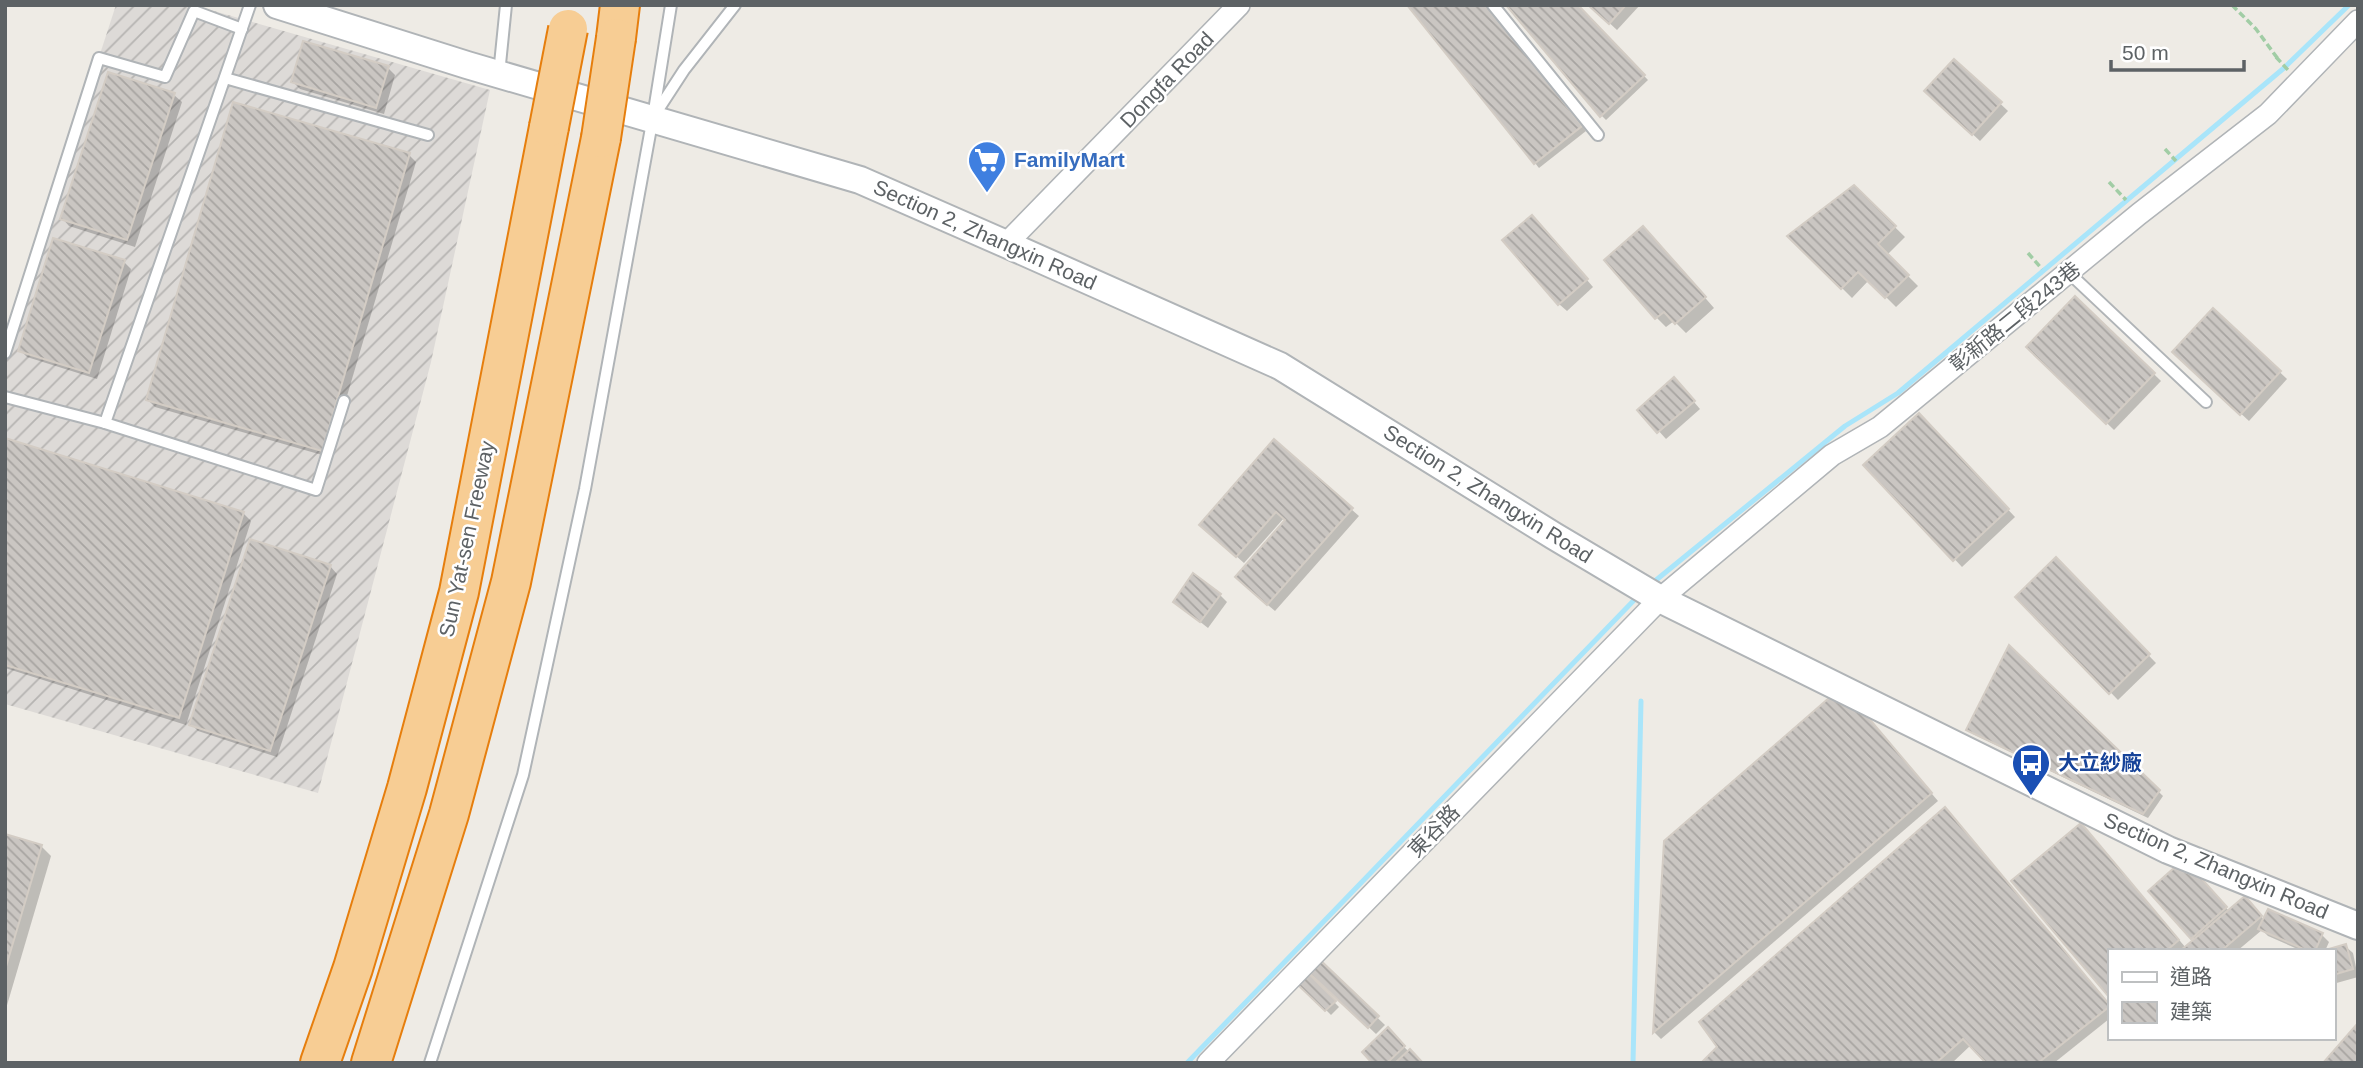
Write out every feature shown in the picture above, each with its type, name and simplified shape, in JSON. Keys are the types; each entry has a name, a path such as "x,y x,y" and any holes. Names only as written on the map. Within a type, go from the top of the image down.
{"highway":[{"name":"Sun Yat-sen Freeway","path":"320,1063 353,968 395,826 459,592 569,17"},
{"path":"371,1063 449,814 511,582 601,138 618,22"}],"street":[{"name":"Section 2, Zhangxin Road","path":"277,5 499,74 653,117 860,180 1006,244 1280,366 1650,593 2168,850 2358,926"},
{"name":"Dongfa Road","path":"1006,244 1239,5"},
{"name":"彰新路二段243巷","path":"1650,593 1832,455 1880,427 2139,214 2269,114 2358,21"},
{"name":"東谷路","path":"1208,1063 1650,593"}],"lane":[{"path":"105,423 250,5"},
{"path":"499,74 506,5"},
{"path":"430,1063 523,775 585,489 671,5"},
{"path":"653,117 684,70 734,5"},
{"path":"1493,5 1598,135"},
{"path":"5,353 99,58 165,78 194,11 242,29"},
{"path":"225,78 428,135"},
{"path":"2068,272 2206,402"},
{"path":"5,397 105,423 316,490 344,401"}],"path":[{"path":"2232,5 2256,29 2278,59"},
{"path":"2109,182 2139,214"}],"shaded area":[{"path":"116,5 193,5 490,90 431,362 318,793 5,704 5,345"}],"building":[{"path":"1407,5 1487,5 1582,126 1534,164"},
{"path":"1506,5 1578,5 1645,75 1600,117"},
{"path":"1588,5 1626,5 1609,24"},
{"path":"303,41 389,66 376,108 291,82"},
{"path":"1954,59 2002,102 1972,135 1924,91"},
{"path":"108,72 175,93 127,240 60,219"},
{"path":"233,102 410,153 322,451 146,400"},
{"path":"1854,185 1896,226 1878,244 1909,275 1885,298 1858,272 1841,289 1787,236"},
{"path":"1532,215 1588,279 1558,305 1502,240"},
{"path":"1643,226 1706,297 1675,324 1664,312 1655,319 1604,260"},
{"path":"53,238 125,260 89,373 18,351"},
{"path":"2075,296 2155,373 2106,424 2026,347"},
{"path":"2213,308 2281,371 2240,415 2172,352"},
{"path":"1674,377 1695,401 1657,433 1637,410"},
{"path":"1919,413 2009,509 1953,561 1863,465"},
{"path":"5,438 244,512 179,718 5,665"},
{"path":"1274,439 1353,508 1267,605 1235,577 1285,520 1276,512 1236,557 1199,525"},
{"path":"250,539 331,565 270,751 189,725"},
{"path":"2056,557 2150,654 2109,694 2015,597"},
{"path":"1193,573 1221,594 1200,622 1173,602"},
{"path":"2009,645 2160,790 2143,814 1966,730"},
{"path":"1829,698 1867,716 1932,793 1653,1033 1664,841"},
{"path":"1945,807 2108,1003 2108,1008 2038,1063 1986,1063 1963,1039 1936,1063 1701,1063 1717,1047 1699,1022"},
{"path":"2081,823 2179,940 2168,949 2108,949 2108,996 2011,881"},
{"path":"5,834 42,845 5,970"},
{"path":"2174,868 2201,878 2227,907 2191,939 2148,891"},
{"path":"2245,896 2262,916 2223,949 2182,949"},
{"path":"2268,909 2323,933 2316,949 2303,949 2258,929"},
{"path":"2346,944 2353,969 2335,974 2335,949 2329,949"},
{"path":"1317,957 1379,1016 1368,1028 1305,969"},
{"path":"1305,970 1336,1001 1325,1011 1294,981"},
{"path":"2358,1023 2358,1063 2323,1063"},
{"path":"1388,1027 1405,1046 1387,1063 1372,1063 1362,1052"},
{"path":"1410,1049 1423,1063 1395,1063"}],"waterway":[{"path":"1650,585 1845,426 1898,393 2284,68 2349,5"},
{"path":"1187,1063 1640,594"},
{"path":"1633,1063 1641,701"}],"place":[{"name":"FamilyMart","path":"987,194"},
{"name":"大立紗廠","path":"2031,797"}]}
